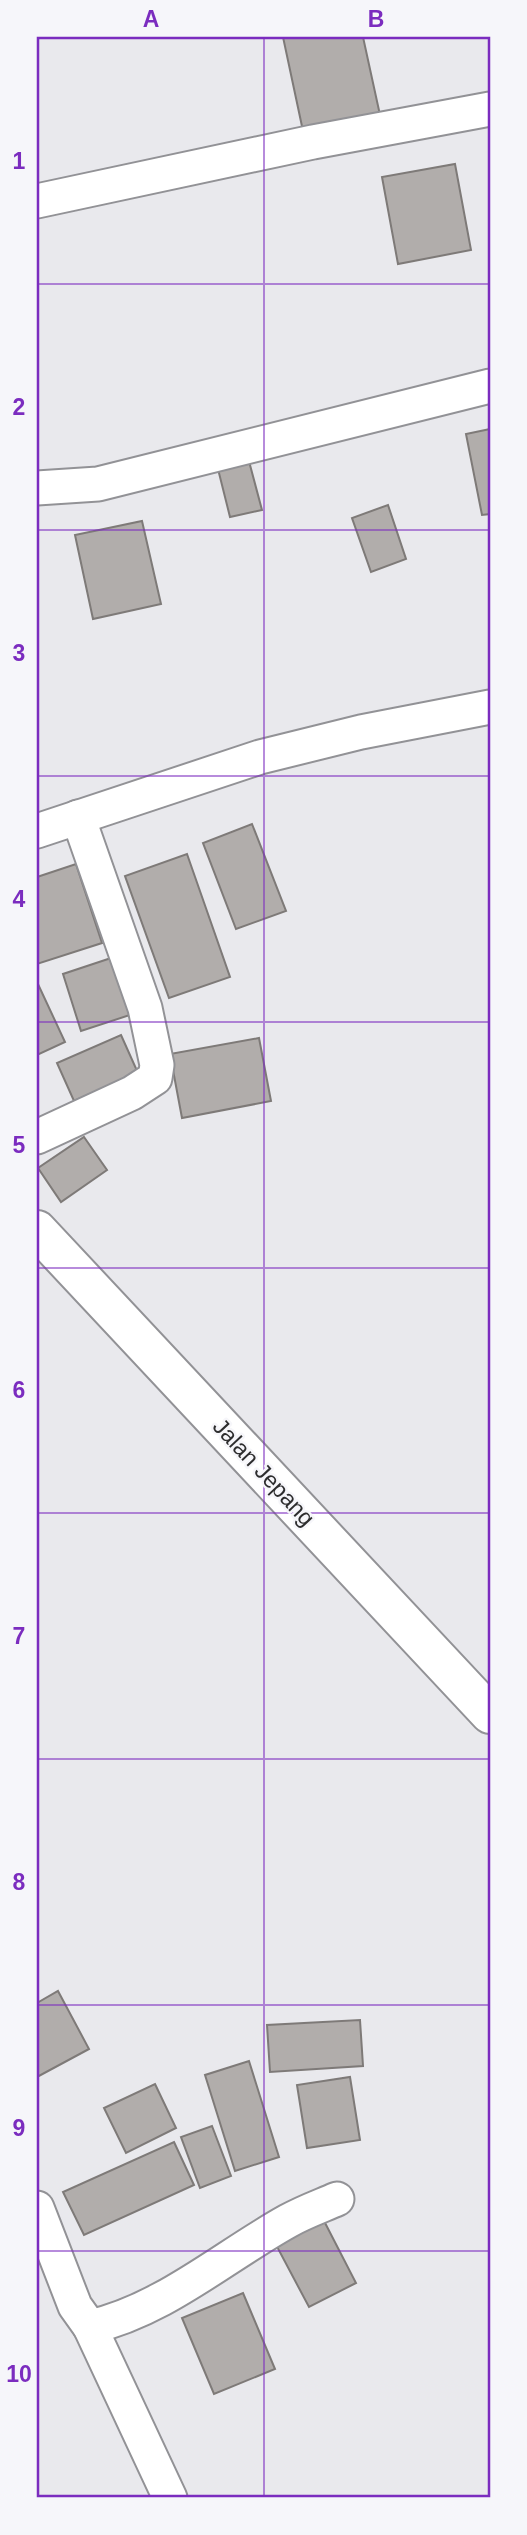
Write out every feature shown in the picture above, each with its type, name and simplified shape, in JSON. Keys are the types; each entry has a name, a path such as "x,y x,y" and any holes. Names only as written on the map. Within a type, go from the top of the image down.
{"street":[{"path":"37,201 313,142 490,109"},
{"path":"37,488 98,484 490,386"},
{"path":"37,831 260,757 361,732 490,707"},
{"path":"37,1137 132,1093 155,1078 157,1065 145,1008 78,817"},
{"name":"Jalan Jepang","path":"37,1230 490,1714"},
{"path":"90,2327 132,2315 241,2252 288,2221 337,2199"},
{"path":"37,2208 75,2306 90,2327 170,2498"}],"building":[{"path":"283,37 363,37 380,115 303,131"},
{"path":"455,164 471,250 398,264 382,177"},
{"path":"490,429 490,514 482,515 466,434"},
{"path":"246,450 262,510 230,517 215,457"},
{"path":"388,505 406,559 371,572 352,518"},
{"path":"142,521 161,604 93,619 75,535"},
{"path":"252,824 286,911 236,929 203,843"},
{"path":"187,854 230,977 169,998 125,876"},
{"path":"76,864 102,943 37,964 37,877"},
{"path":"123,954 142,1011 81,1031 63,974"},
{"path":"37,982 65,1042 37,1055"},
{"path":"121,1035 138,1073 74,1101 57,1063"},
{"path":"259,1038 271,1101 182,1118 170,1054"},
{"path":"84,1137 107,1170 61,1202 38,1168"},
{"path":"58,1991 89,2049 37,2077 37,2003"},
{"path":"360,2020 363,2066 270,2072 267,2025"},
{"path":"249,2061 279,2157 235,2171 205,2075"},
{"path":"350,2077 360,2140 307,2148 297,2085"},
{"path":"155,2084 176,2128 126,2153 104,2108"},
{"path":"212,2126 231,2176 200,2188 181,2137"},
{"path":"174,2142 194,2185 84,2235 63,2192"},
{"path":"322,2217 356,2283 309,2307 274,2241"},
{"path":"243,2293 275,2369 214,2394 182,2318"}]}
